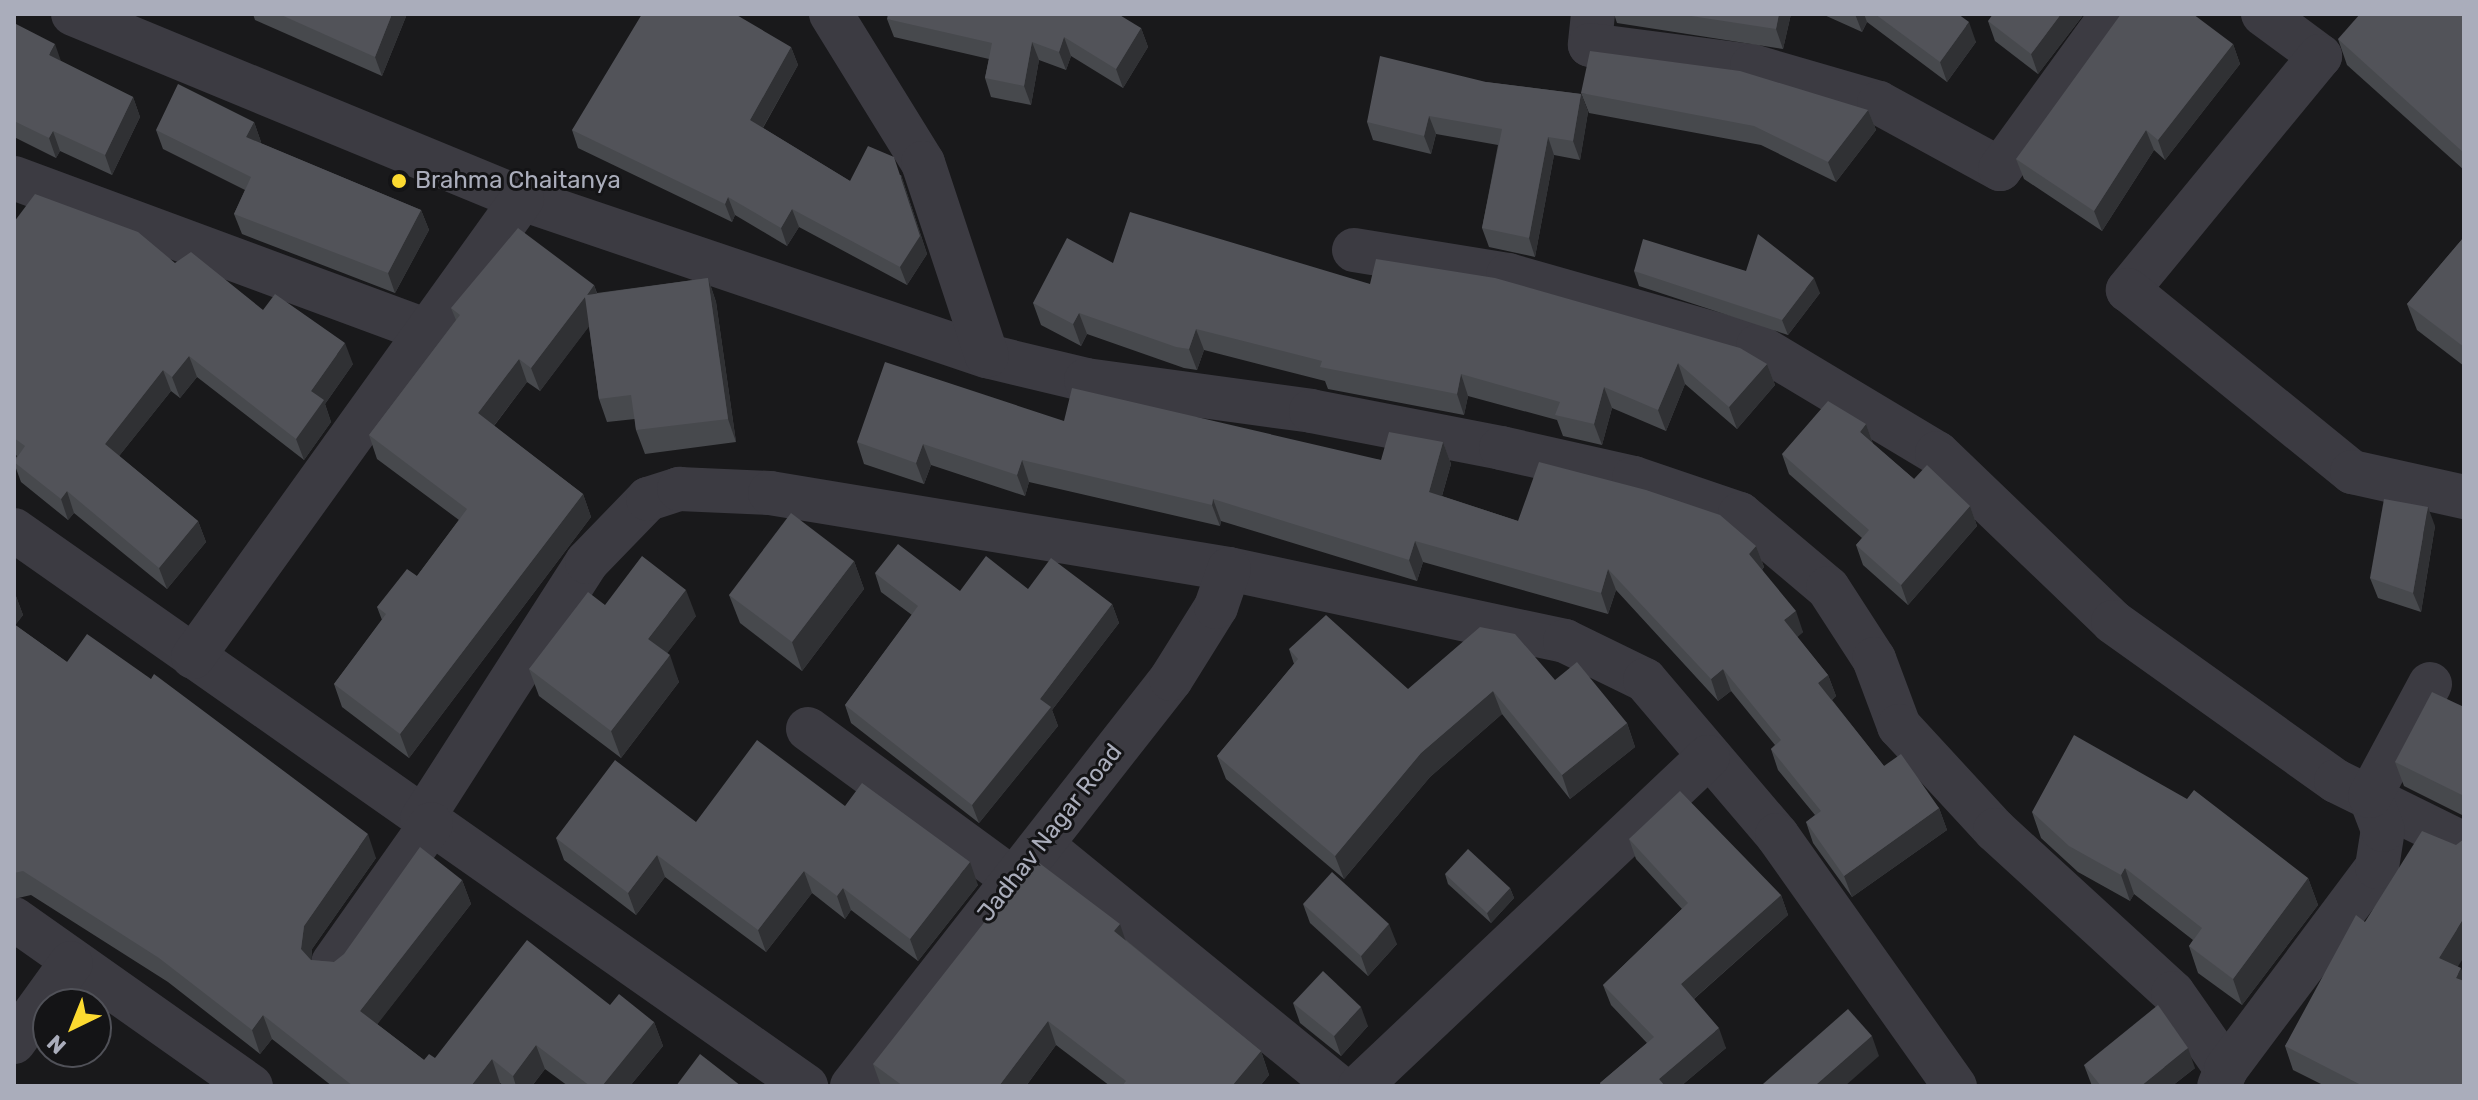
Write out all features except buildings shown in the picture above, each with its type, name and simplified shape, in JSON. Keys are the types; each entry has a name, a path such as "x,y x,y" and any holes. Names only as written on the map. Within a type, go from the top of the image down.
{"street":[{"path":"831,14 923,163 987,356"},
{"path":"1593,14 1590,45 1752,66 1879,103 2000,169 2112,14"},
{"path":"2263,14 2320,56 2128,290 2352,472 2464,497"},
{"path":"86,17 522,199 987,356 1086,380 1311,411 1501,448 1634,478 1740,514 1828,588 1874,659 1899,726 1995,830 2173,993 2223,1078 2377,867 2383,830 2370,796 2430,684"},
{"path":"14,178 427,331"},
{"path":"193,657 522,199"},
{"path":"1354,250 1508,275 1758,346 1937,453 2113,622 2336,781 2464,844"},
{"path":"333,963 426,821 587,562 648,499 679,489 770,493 1229,569 1565,641 1645,680 1777,835 1955,1086"},
{"path":"14,530 806,1086"},
{"name":"Jadhav Nagar Road","path":"852,1086 1171,679 1216,607 1229,569"},
{"path":"808,729 1014,880"},
{"path":"1360,1086 1708,757"},
{"path":"1042,845 1338,1086"},
{"path":"14,919 71,963 251,1086"},
{"path":"14,1042 71,963"}],"place":[{"name":"Brahma Chaitanya","path":"399,181"}]}
